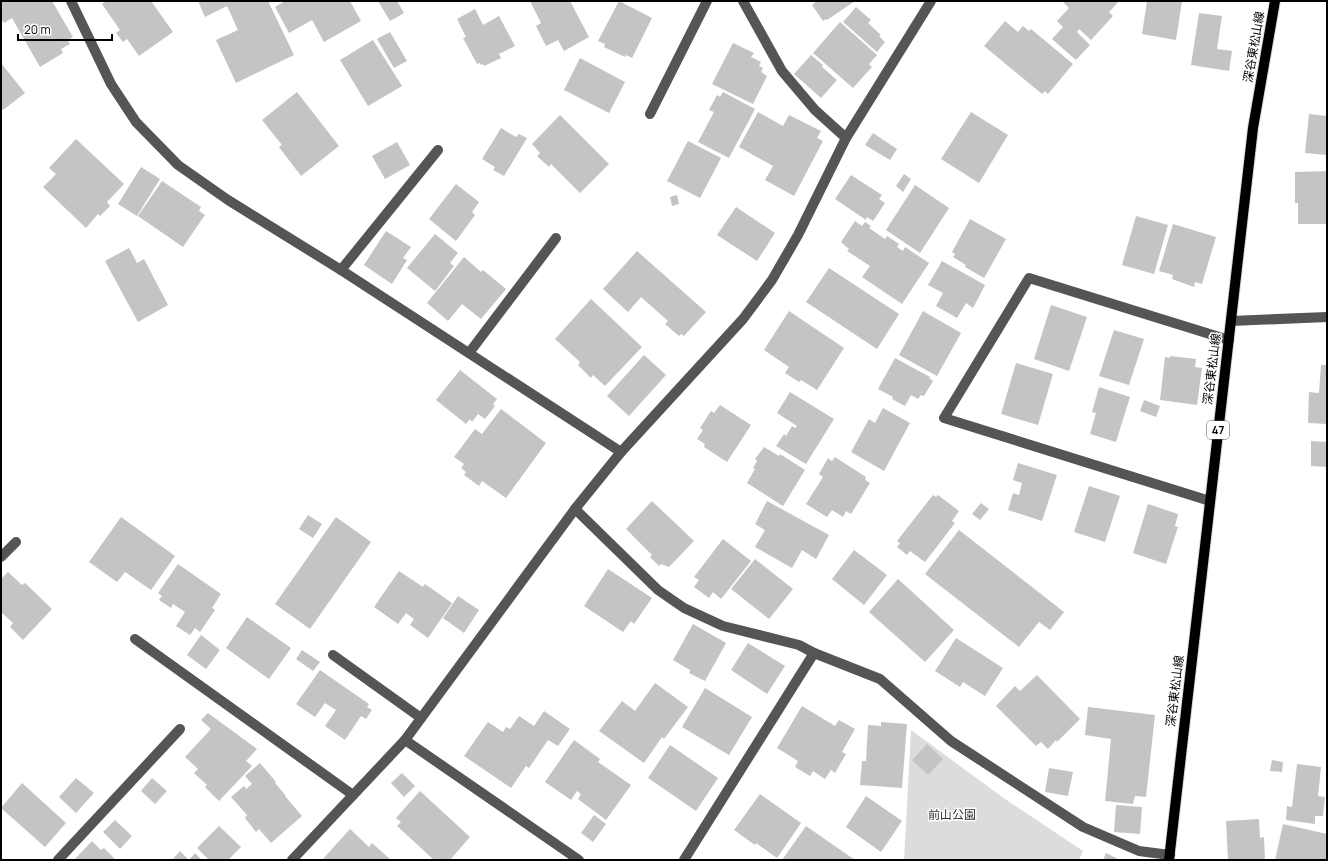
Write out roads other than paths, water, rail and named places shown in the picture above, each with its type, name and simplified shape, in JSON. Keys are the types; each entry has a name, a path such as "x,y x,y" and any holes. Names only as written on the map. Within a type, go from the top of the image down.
{"main road":[{"name":"深谷東松山線","path":"1169,857 1253,128 1275,1"}],"street":[{"path":"72,1 112,84 136,122 178,165 228,200 342,270 621,452"},
{"path":"650,114 707,1"},
{"path":"743,1 782,71 815,110 846,138"},
{"path":"292,860 405,740 575,509 621,452 743,319 772,280 798,235 846,138 931,1"},
{"path":"342,270 438,150"},
{"path":"468,353 556,238"},
{"path":"1210,501 944,418 1029,278 1229,340"},
{"path":"1231,321 1327,317"},
{"path":"575,509 658,590 684,608 723,626 799,645 814,653 880,680 952,741 1083,827 1139,850 1169,857"},
{"path":"1,557 16,542"},
{"path":"135,639 353,795"},
{"path":"684,860 814,653"},
{"path":"333,655 421,718"},
{"path":"58,860 180,729"},
{"path":"405,740 579,860"}],"park label":[{"name":"前山公園","path":"952,815"}]}
